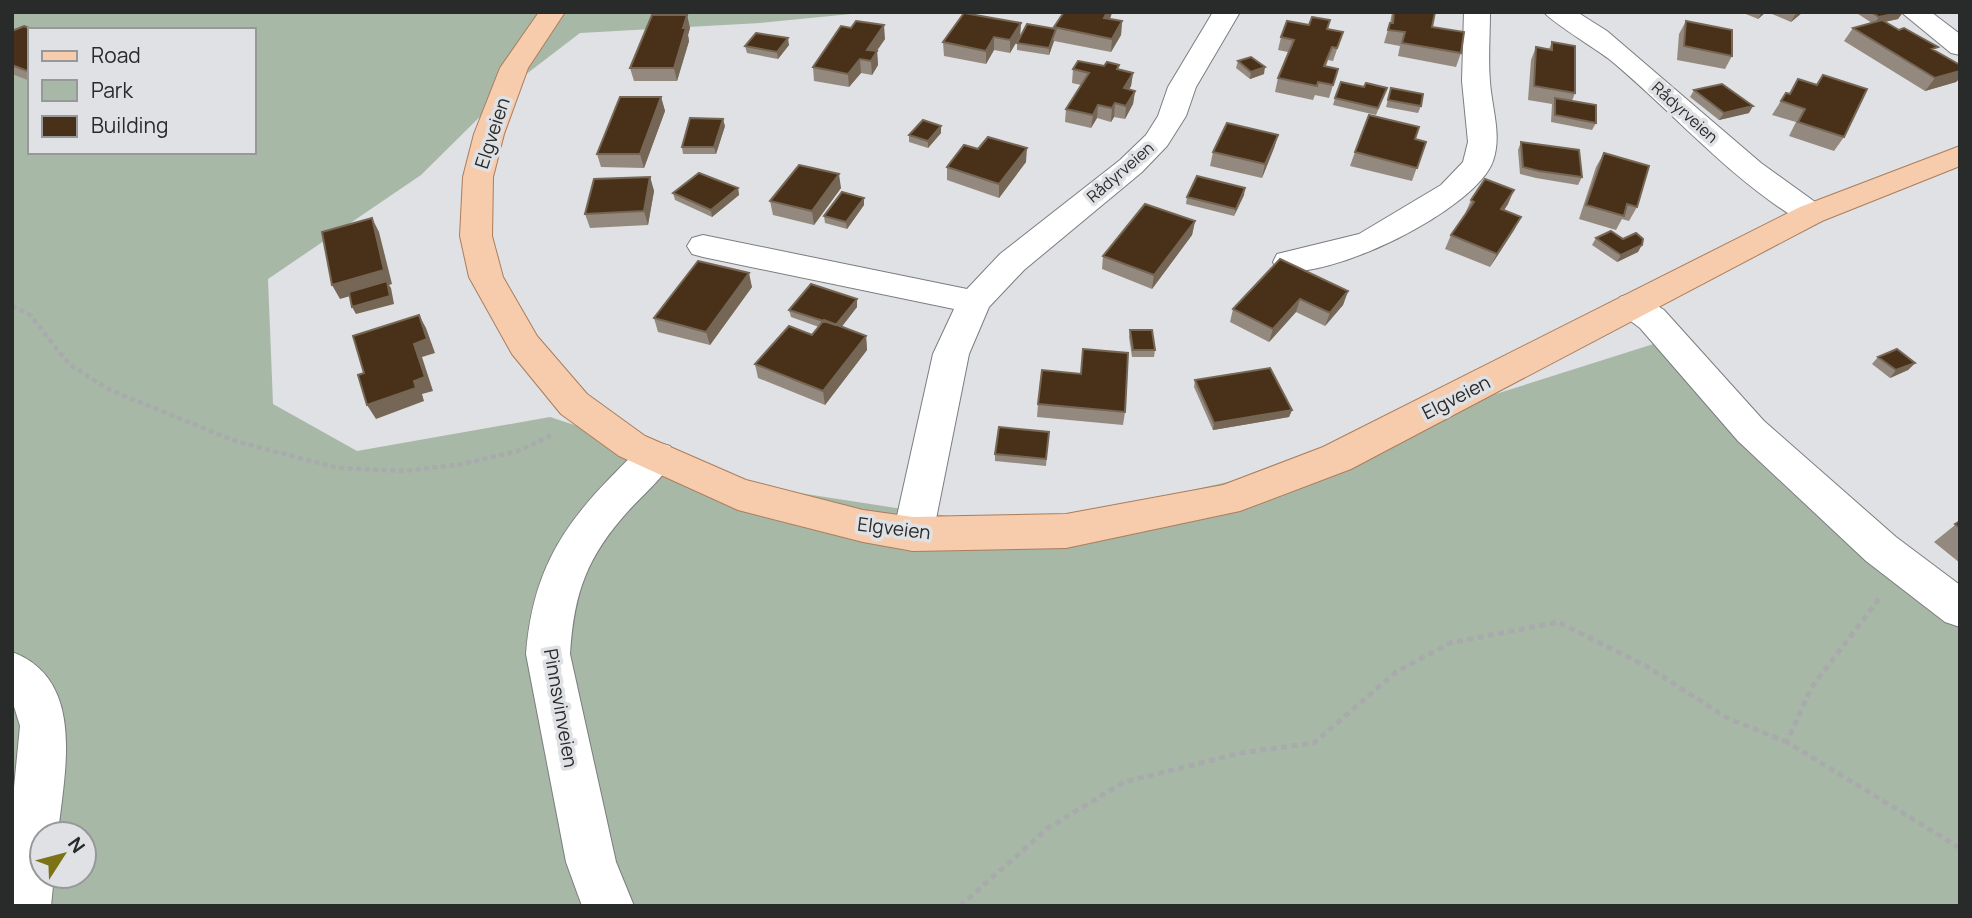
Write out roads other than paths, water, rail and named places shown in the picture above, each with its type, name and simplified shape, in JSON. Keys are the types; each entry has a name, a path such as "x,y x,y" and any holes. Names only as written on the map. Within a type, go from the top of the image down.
{"main road":[{"name":"Elgveien","path":"552,12 514,68 489,134 478,177 476,236 486,277 524,345 574,404 632,446 738,494 852,523 913,534 1066,531 1226,500 1337,458 1811,214 1960,155"}],"street":[{"name":"Rådyrveien","path":"913,534 951,354 974,302 1012,262 1131,166 1157,140 1172,116 1182,87 1227,12"},
{"path":"1289,262 1322,256 1370,241 1452,192 1477,164 1483,142 1476,81 1477,12"},
{"name":"Rådyrveien","path":"1558,12 1581,24 1624,57 1728,150 1790,201 1811,214"},
{"path":"1914,12 1960,47"},
{"path":"703,246 886,280 974,302"},
{"path":"1632,305 1652,319 1751,431 1881,549 1960,609"},
{"name":"Pinnsvinveien","path":"608,906 588,849 548,654 548,625 553,596 571,554 597,517 656,457"},
{"path":"12,672 27,684 38,703 43,726 43,752 25,906"}]}
